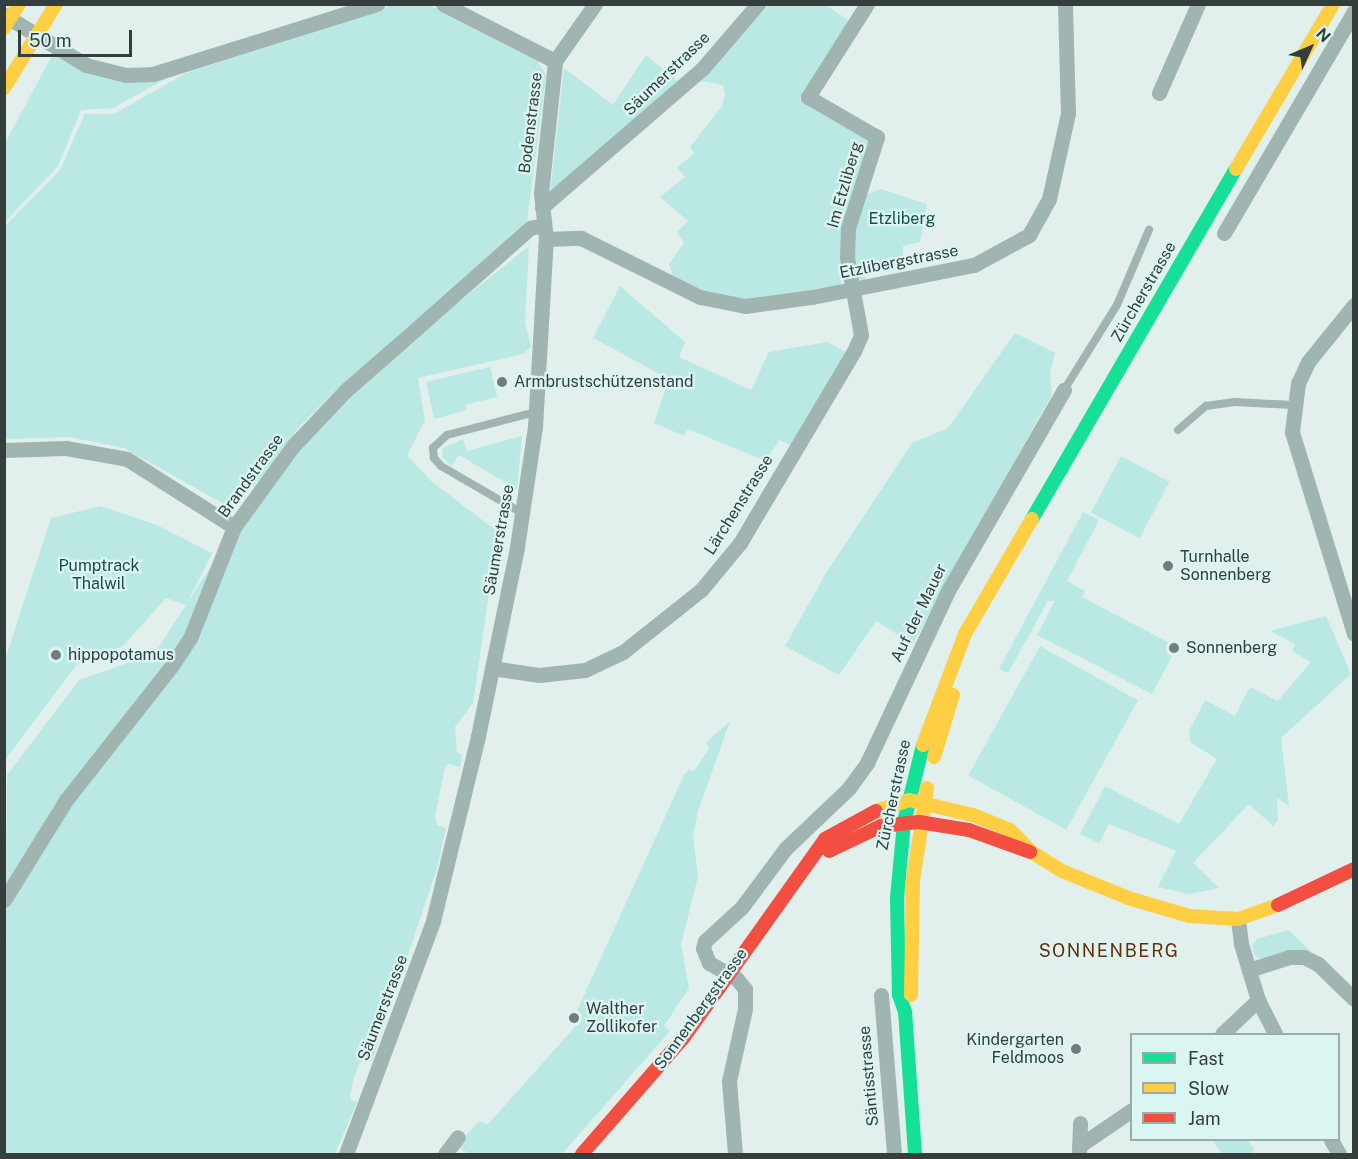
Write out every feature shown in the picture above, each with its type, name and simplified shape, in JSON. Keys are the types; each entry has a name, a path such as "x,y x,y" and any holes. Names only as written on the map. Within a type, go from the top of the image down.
{"main road":[{"path":"4,28 20,4"},
{"path":"4,88 56,4"},
{"name":"Zürcherstrasse","path":"905,1012 912,988 913,881 920,822 916,801 929,721 949,667 1333,4"},
{"path":"916,801 1002,826 1033,853 1062,872 1163,910 1189,916 1238,919 1271,909 1353,868"},
{"name":"Zürcherstrasse","path":"915,1155 905,1012 899,995 896,944 904,822 916,801"},
{"name":"Sonnenbergstrasse","path":"589,1152 684,1037 825,839 840,828 916,801"},
{"name":"Sonnenbergstrasse","path":"812,857 865,832 904,822 920,822"},
{"path":"920,822 969,830 1033,853"}],"street":[{"path":"4,15 69,55 104,71 153,74 377,4"},
{"name":"Bodenstrasse","path":"443,4 555,61 542,207"},
{"path":"555,61 595,4"},
{"name":"Säumerstrasse","path":"346,1155 433,921 492,668 523,514 536,412 545,232 542,207 702,69 758,4"},
{"name":"Im Etzliberg","path":"851,289 847,257 848,228 877,137 808,97 867,4"},
{"name":"Etzlibergstrasse","path":"545,232 581,238 700,297 728,305 774,304 974,265 1034,230 1055,180 1068,113 1065,4"},
{"path":"1159,93 1198,4"},
{"path":"1224,233 1353,10"},
{"name":"Brandstrasse","path":"4,900 66,800 174,664 191,636 234,527 293,446 345,391 530,228 545,232"},
{"name":"Lärchenstrasse","path":"492,668 564,675 606,661 656,628 717,573 854,351 861,335 851,289"},
{"path":"1353,305 1308,362 1293,405 1297,452 1353,634"},
{"name":"Auf der Mauer","path":"728,974 709,963 703,948 705,942 742,907 785,849 849,788 867,763 949,589 1064,390"},
{"path":"4,450 66,448 126,459 234,527"},
{"path":"1238,919 1258,1000 1274,1033"},
{"path":"1249,970 1289,957 1304,957 1318,963 1353,999"},
{"path":"728,974 741,983 746,998 729,1081 735,1155"},
{"name":"Säntisstrasse","path":"881,994 894,1155"},
{"path":"1224,1033 1258,1000"},
{"path":"1079,1150 1130,1111"},
{"path":"1079,1150 1080,1123"},
{"path":"445,1155 459,1137"},
{"path":"1331,1141 1339,1155"}],"lane":[{"name":"Auf der Mauer","path":"1064,390 1118,304 1149,230"},
{"path":"1178,430 1206,406 1235,402 1293,405"},
{"path":"523,514 441,466 432,453 436,442 447,435 536,412"}],"green space":[{"path":"427,5 455,14 536,58 546,75 527,221 326,400 297,429 267,473 233,504 224,504 124,448 69,437 5,439 4,227 60,170 85,114 114,114 184,74 390,6"},
{"path":"769,5 826,5 851,22 799,99 871,140 841,283 835,288 732,301 674,279 669,264 684,243 677,232 688,221 660,197 685,177 677,167 694,154 690,147 722,106 725,94 723,85 701,81"},
{"path":"53,54 85,71 113,80 146,82 167,78 113,108 81,110 58,166 5,222 5,143"},
{"path":"646,55 681,84 550,193 564,68 613,105"},
{"name":"Etzliberg","path":"881,189 927,204 920,242 903,246 903,261 864,269 866,282 856,278 852,257 856,224 865,195"},
{"name":"Pumptrack Thalwil","path":"529,246 525,323 531,347 523,354 418,378 425,420 407,455 431,481 498,532 473,703 455,727 457,753 462,755 460,767 449,764 445,768 435,816 437,825 446,828 436,872 372,1061 360,1062 353,1080 350,1099 357,1102 335,1154 5,1154 7,775 79,680 155,653 186,605 166,598 123,646 78,663 5,760 5,660 51,518 101,506 157,525 212,553 187,603 281,459 403,347"},
{"path":"620,286 685,342 679,357 751,390 769,352 827,342 846,352 791,445 779,440 766,461 688,429 684,436 654,423 669,379 593,338"},
{"path":"1015,333 1055,353 1050,373 1052,394 913,644 876,621 839,675 785,646 826,573 912,443 948,428"},
{"path":"490,367 497,397 465,405 467,410 434,419 426,382"},
{"path":"522,436 517,489 459,455 452,466 442,457 443,448 463,439 467,451"},
{"path":"1121,456 1170,482 1140,538 1091,513"},
{"path":"1083,512 1099,520 1067,581 1085,591 1082,597 1177,647 1152,694 1037,635 1055,601 1048,601 1008,673 999,669"},
{"path":"1326,616 1351,674 1281,738 1289,806 1277,798 1278,821 1273,826 1249,804 1193,863 1219,888 1189,894 1158,887 1176,851 1109,824 1099,843 1080,834 1105,786 1179,824 1217,759 1190,742 1189,731 1205,700 1235,716 1250,687 1278,701 1311,662 1292,651 1295,644 1270,631"},
{"path":"1040,646 1138,700 1066,830 968,775"},
{"path":"730,721 698,811 693,836 698,876 681,945 689,988 664,1026 670,1031 562,1154 470,1154 456,1146 479,1121 488,1124 575,1027 575,1015 684,775 689,770 694,771 709,749 707,742"},
{"path":"1288,930 1311,952 1287,951 1261,959 1255,956 1252,946 1257,939"},
{"path":"1213,1141 1249,1141 1255,1150 1248,1154 1222,1154"}],"traffic: fast":[{"path":"1032,519 1236,169"},
{"path":"915,1154 905,1012 899,995 897,898 904,822 923,745"}],"traffic: slow":[{"path":"4,28 19,4"},
{"path":"4,88 56,4"},
{"path":"1236,169 1333,4"},
{"path":"923,745 965,634 1032,519"},
{"path":"934,757 953,695"},
{"path":"911,995 913,881 927,788"},
{"path":"876,811 909,800 973,815 1010,830 1033,853 1062,871 1128,898 1189,916 1238,919 1278,905"}],"traffic: jam":[{"path":"582,1154 684,1037 825,839 876,811"},
{"path":"829,851 881,826 919,822 969,830 1030,852"},
{"path":"1278,905 1354,869"}],"place":[{"name":"Armbrustschützenstand","path":"502,382"},
{"name":"Turnhalle Sonnenberg","path":"1168,566"},
{"name":"Sonnenberg","path":"1174,648"},
{"name":"hippopotamus","path":"56,655"},
{"name":"Walther Zollikofer","path":"574,1018"},
{"name":"Kindergarten Feldmoos","path":"1076,1049"}],"district":[{"name":"SONNENBERG","path":"1109,951"}]}
